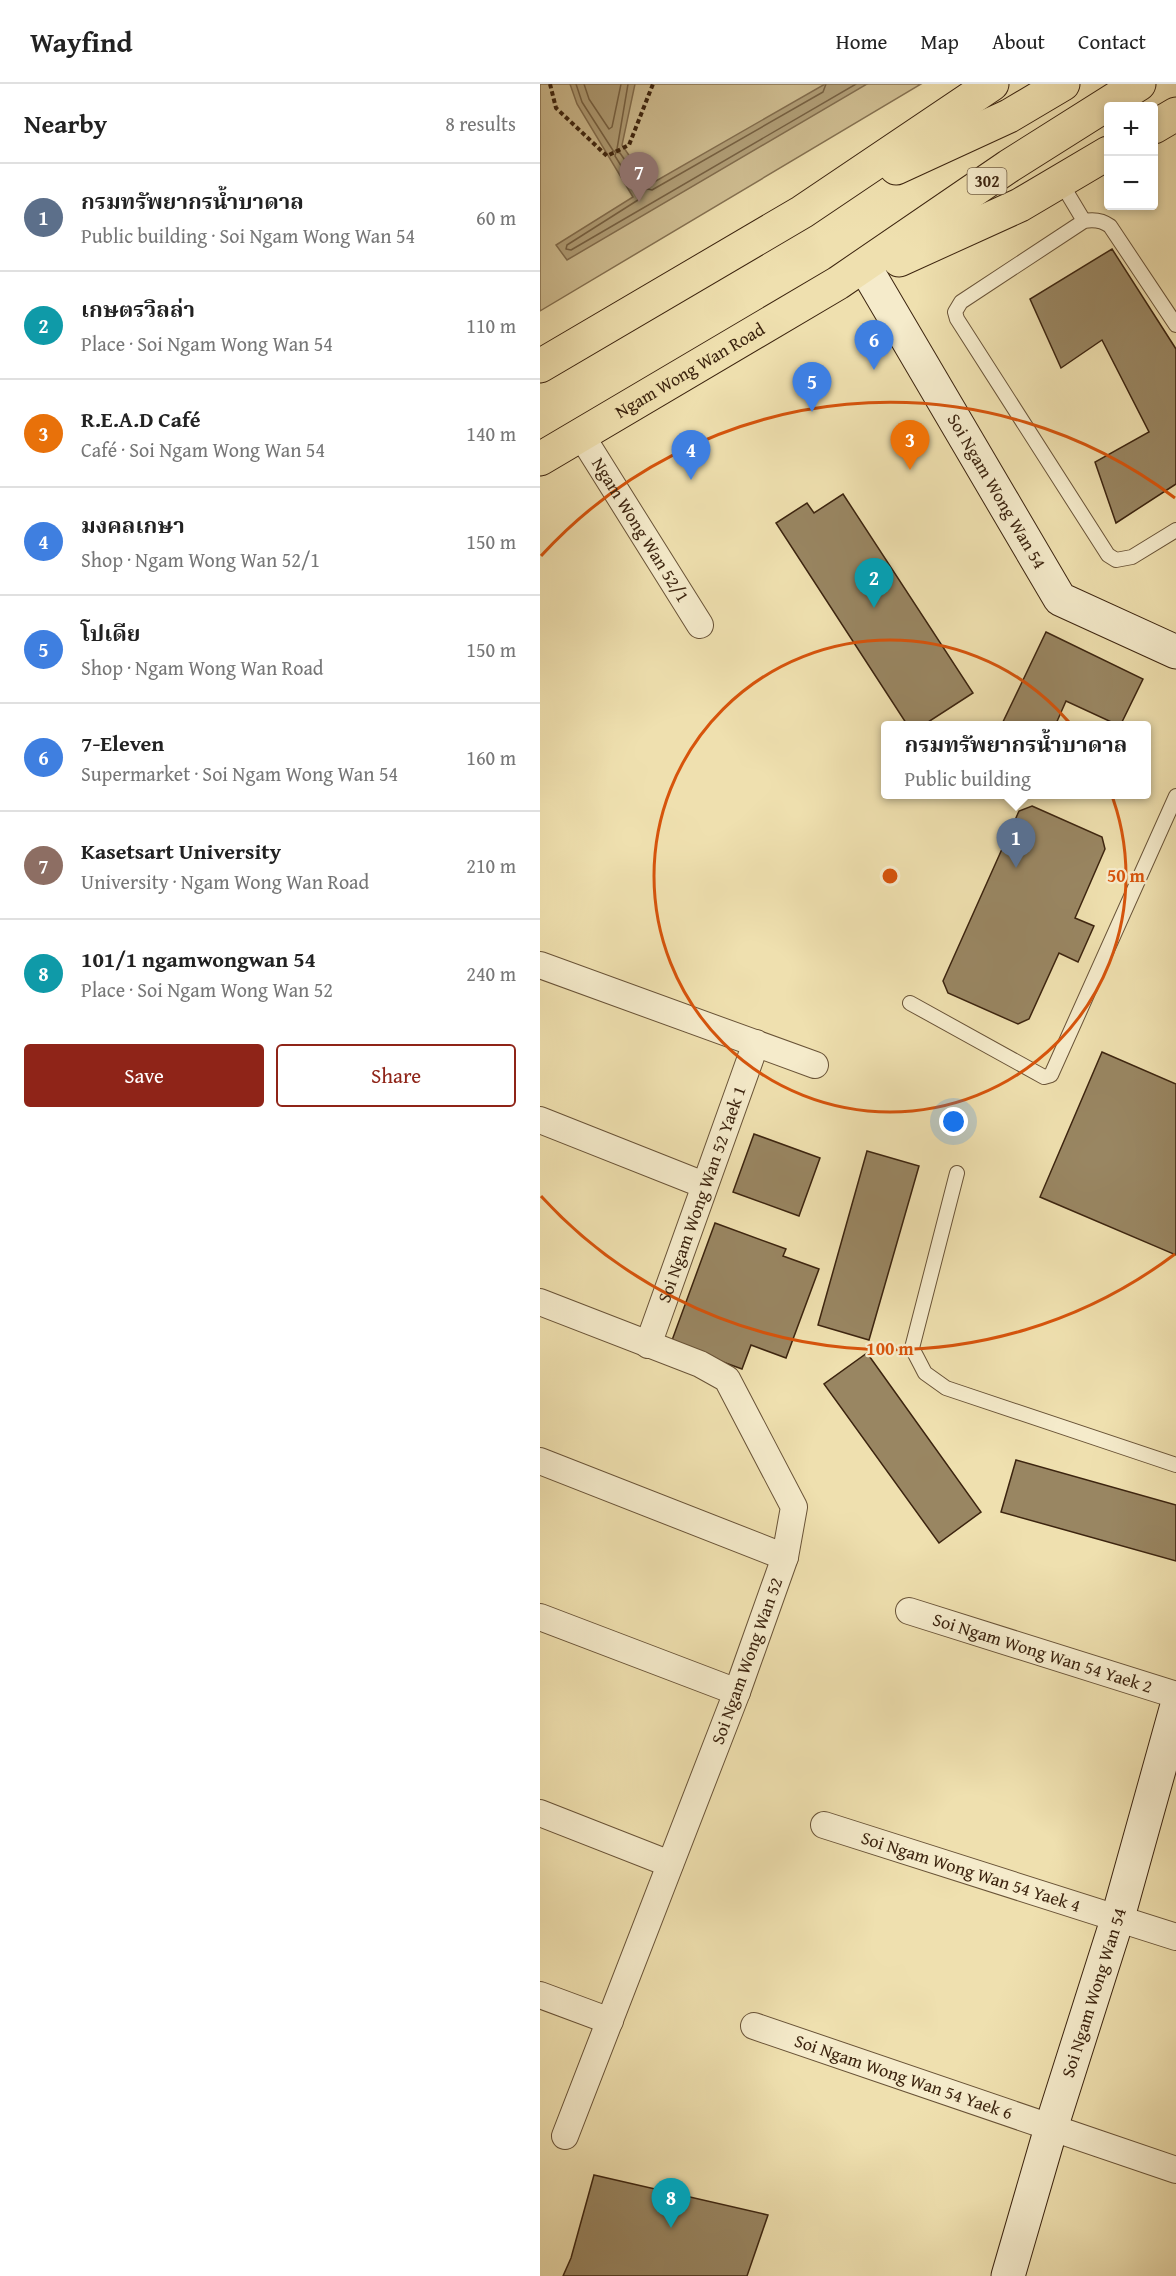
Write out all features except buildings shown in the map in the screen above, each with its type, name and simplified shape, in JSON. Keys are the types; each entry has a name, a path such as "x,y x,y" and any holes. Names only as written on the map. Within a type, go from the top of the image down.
{"main road":[{"path":"540,366 802,212 992,84"},
{"path":"802,212 1009,116 1063,84"},
{"name":"Ngam Wong Wan Road","path":"540,459 838,283 1010,166 1138,84"},
{"path":"1158,125 1176,114"},
{"name":"Ngam Wong Wan Road","path":"838,283 869,274 1020,205 1104,155"}],"street":[{"name":"Soi Ngam Wong Wan 54","path":"869,274 1060,599 1176,652"},
{"name":"Ngam Wong Wan 52/1","path":"580,435 700,625"},
{"path":"540,965 815,1065"},
{"name":"Soi Ngam Wong Wan 52 Yaek 1","path":"648,1345 756,1043"},
{"path":"540,1120 704,1185"},
{"name":"Soi Ngam Wong Wan 52","path":"540,1302 700,1364 727,1379 794,1507 785,1557 737,1692 566,2136"},
{"path":"540,1461 785,1557"},
{"name":"Soi Ngam Wong Wan 54 Yaek 2","path":"909,1611 1176,1695"},
{"path":"540,1617 737,1692"},
{"name":"Soi Ngam Wong Wan 54","path":"1008,2276 1051,2128 1118,1917 1176,1709"},
{"path":"540,1813 670,1864"},
{"name":"Soi Ngam Wong Wan 54 Yaek 4","path":"824,1825 1176,1937"},
{"path":"540,1995 610,2021"},
{"name":"Soi Ngam Wong Wan 54 Yaek 6","path":"754,2026 1176,2170"}],"lane":[{"path":"1060,181 1084,221"},
{"path":"1176,325 1110,226 1098,220 1084,221 961,302 955,312 957,319 1108,555 1116,560 1132,557 1176,530"},
{"path":"910,1003 1044,1077 1051,1075 1176,796"},
{"path":"957,1173 912,1348 926,1373 946,1388 1176,1465"}],"path":[{"path":"550,84 556,108 607,156 629,145 653,84"}],"shaded area":[{"path":"540,84 921,84 540,311"}],"water":[{"path":"570,84 635,84 622,145 649,185 825,84 867,84 567,260 556,245 633,197 577,104"}],"place":[{"name":"Kasetsart University","path":"639,202"},
{"name":"7-Eleven","path":"874,370"},
{"name":"โปเดีย","path":"812,412"},
{"name":"R.E.A.D Café","path":"910,470"},
{"name":"มงคลเกษา","path":"691,480"},
{"name":"เกษตรวิลล่า","path":"874,608"},
{"name":"กรมทรัพยากรน้ำบาดาล","path":"1016,868"},
{"name":"101/1 ngamwongwan 54","path":"671,2228"}]}
